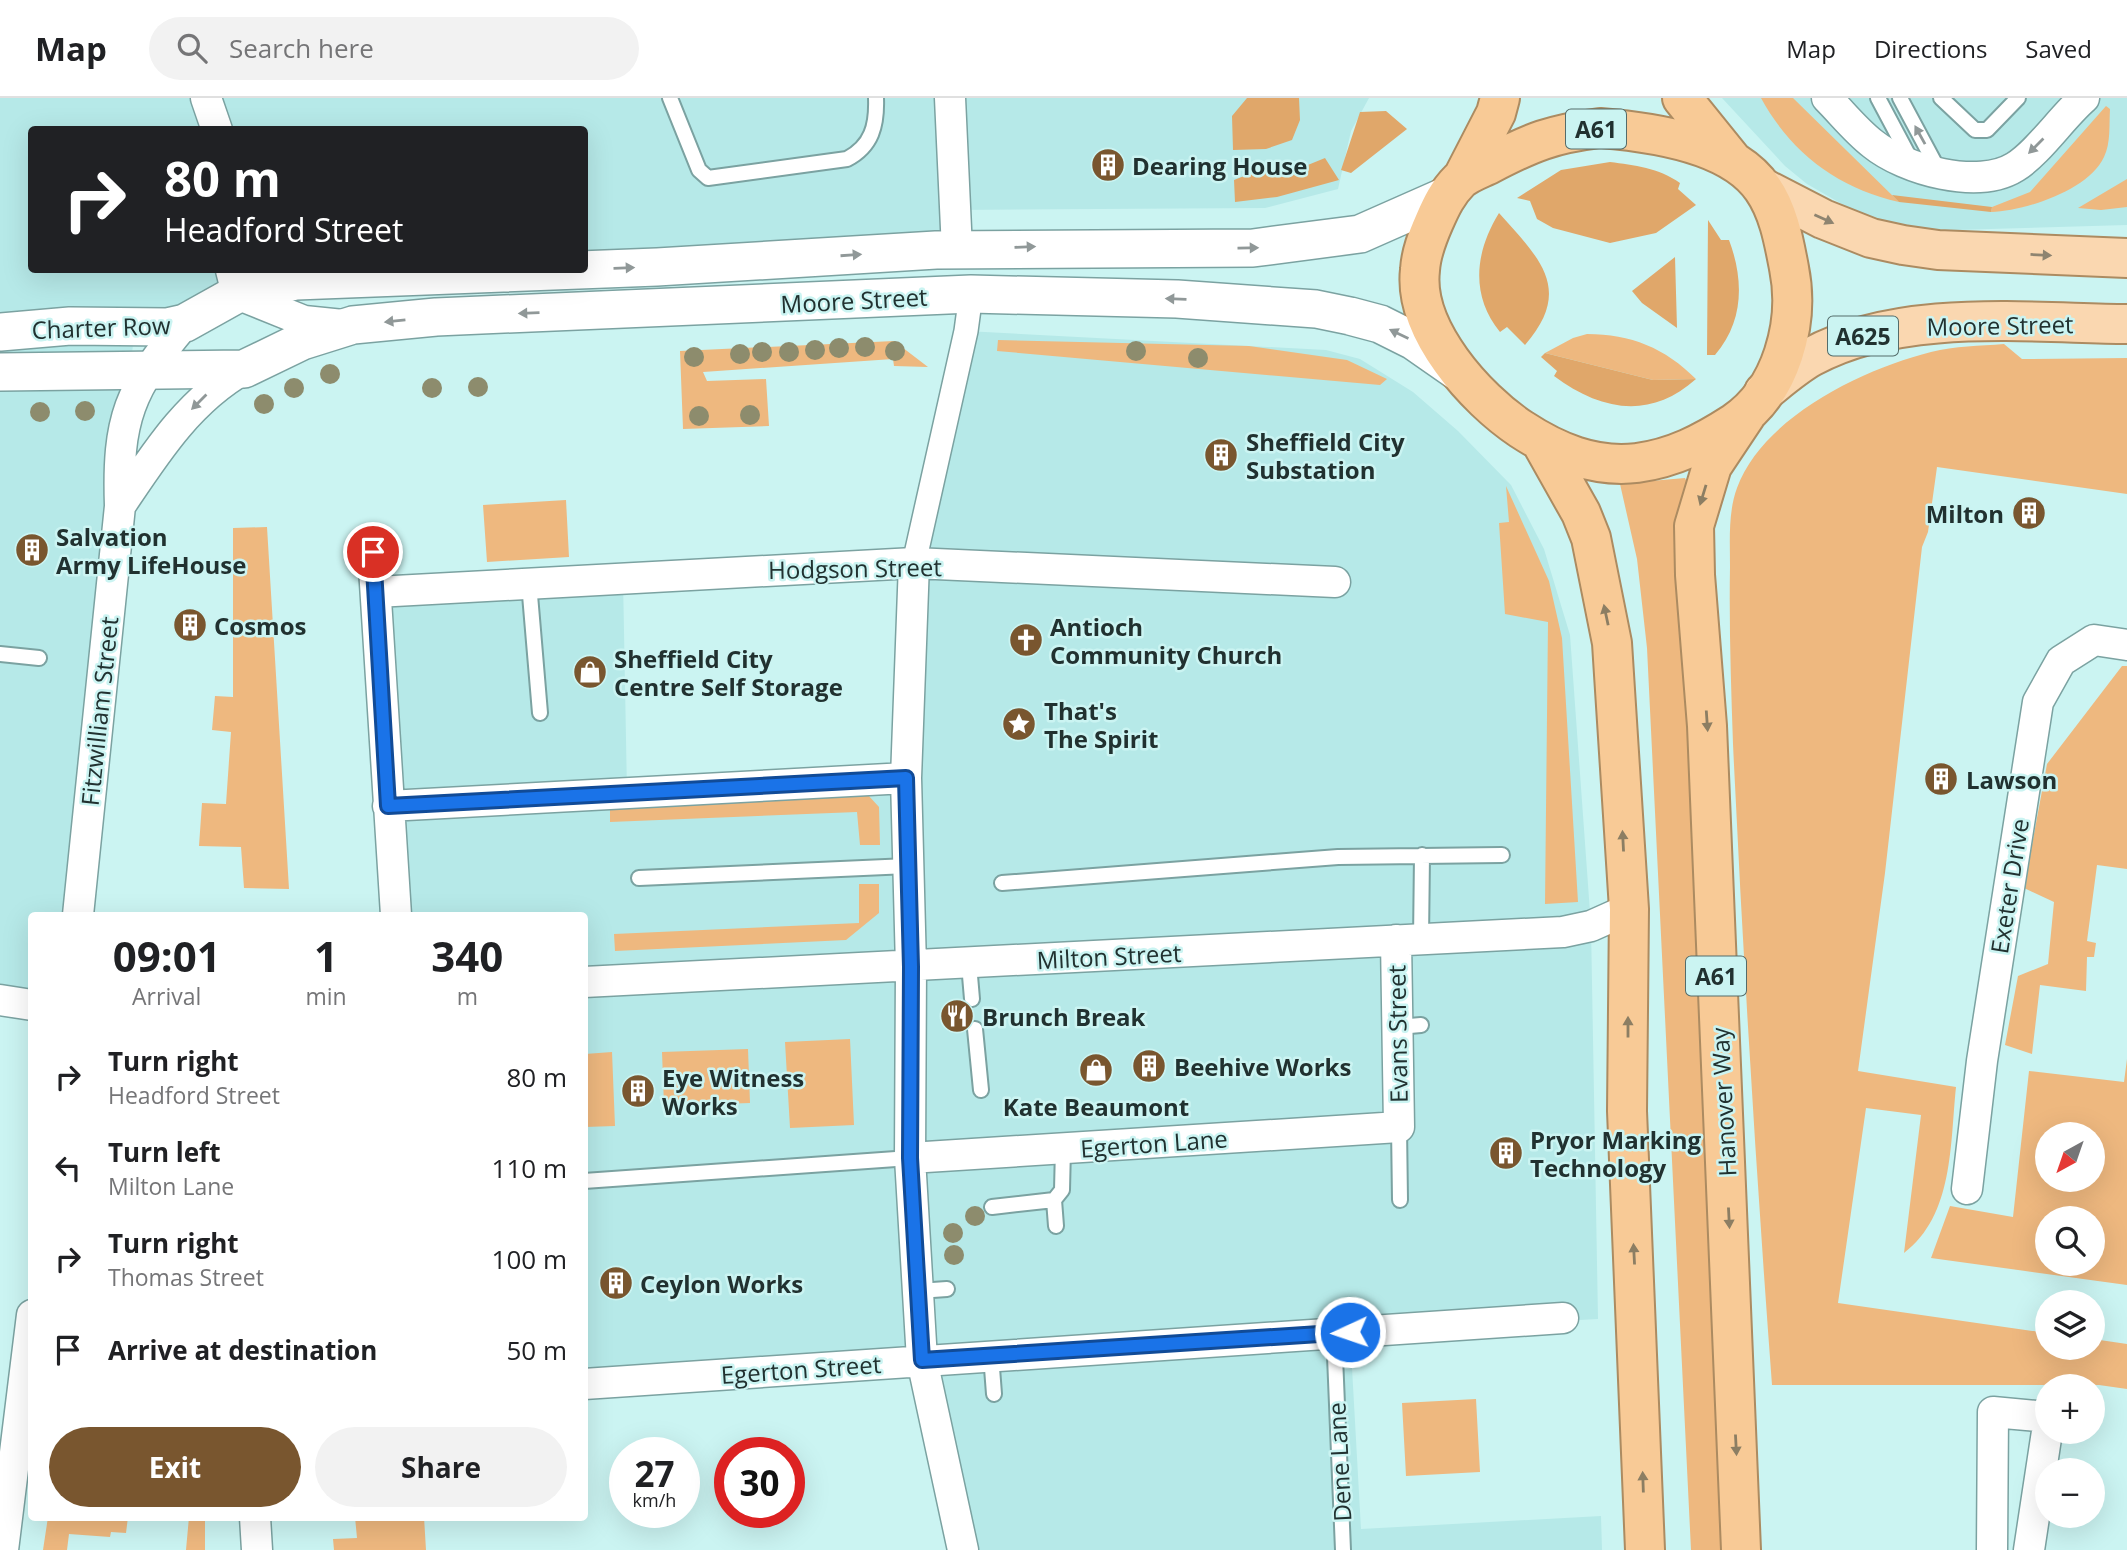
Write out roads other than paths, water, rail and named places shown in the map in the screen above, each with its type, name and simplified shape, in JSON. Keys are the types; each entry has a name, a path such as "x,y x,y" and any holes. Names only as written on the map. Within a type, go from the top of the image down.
{"highway":[{"name":"A61","path":"1454,187 1496,113 1500,98"},
{"name":"A61","path":"1682,98 1733,161"},
{"name":"Moore Street","path":"1600,128 1649,131 1733,161 1763,188 1782,230 1792,281 1793,306 1783,357 1755,403 1701,444 1665,458 1634,463 1600,462 1567,454 1541,442 1484,401 1457,371 1429,318 1419,273 1424,245 1454,187 1544,137 1600,128"},
{"name":"Hanover Way","path":"1741,1550 1709,763 1694,526 1712,466 1755,403"},
{"name":"A61","path":"1541,442 1581,513 1591,538 1612,643 1629,909 1628,1111 1645,1550"}],"main road":[{"name":"Moore Street","path":"1763,188 1823,219 1871,238 1938,250 2122,255"},
{"name":"Moore Street","path":"1755,403 1811,357 1884,330 1976,323 2127,324"}],"street":[{"path":"950,98 957,250"},
{"path":"1827,98 1873,145 1928,171 1960,176 1993,175 2016,167 2084,98"},
{"name":"Moore Street","path":"588,268 1041,247 1253,248 1336,240 1383,226 1454,187"},
{"name":"Moore Street","path":"234,282 279,284 327,274 374,273"},
{"path":"234,282 304,321 353,326"},
{"name":"Charter Row","path":"0,332 70,326 155,328 186,323 234,282"},
{"path":"963,1550 922,1360 933,1290 910,1158 911,967 906,778 914,564 966,331 971,294"},
{"name":"Moore Street","path":"244,369 302,341 353,326 436,317 971,294 1177,299 1316,309 1380,324 1414,341 1457,371"},
{"name":"Fitzwilliam Street","path":"78,912 120,506 118,456 123,430 146,370 186,323"},
{"path":"120,506 188,413 210,391 244,369"},
{"name":"Charter Row","path":"0,372 244,369"},
{"path":"373,552 396,912"},
{"name":"Hodgson Street","path":"376,592 914,564 1335,582"},
{"name":"Exeter Drive","path":"1967,1189 1982,1061 2038,702 2061,661 2094,640 2127,645"},
{"path":"388,806 906,778"},
{"name":"Milton Street","path":"588,982 1563,932 1591,926 1629,909"},
{"name":"Evans Street","path":"1399,1127 1410,1026 1409,940"},
{"path":"0,1000 28,1004"},
{"name":"Egerton Lane","path":"910,1158 1399,1127"},
{"name":"Egerton Street","path":"588,1384 991,1355 1214,1332 1334,1332 1563,1318"},
{"path":"3,1550 28,1389"},
{"path":"1992,1550 1993,1412 2035,1416"},
{"path":"2029,1550 2045,1444"},
{"path":"256,1521 257,1550"}],"lane":[{"path":"670,98 699,170 708,177 847,159 859,153 870,140 877,117 876,98"},
{"path":"1878,98 1928,171"},
{"path":"1900,98 1928,171"},
{"path":"1941,98 1975,130 1987,130 2018,98"},
{"path":"529,583 540,713"},
{"path":"0,654 39,659"},
{"path":"1409,940 1422,855"},
{"path":"1002,883 1338,857 1502,855"},
{"path":"639,878 908,866"},
{"path":"969,964 972,999"},
{"path":"975,1029 981,1090"},
{"path":"1399,1127 1400,1200"},
{"path":"1056,1226 1054,1200 1062,1190 1063,1149"},
{"path":"588,1181 910,1158"},
{"path":"992,1207 1054,1200"},
{"name":"Dene Lane","path":"1334,1332 1343,1550"},
{"path":"991,1355 994,1394"}],"place":[{"name":"Dearing House","path":"1108,165"},
{"name":"Sheffield City Substation","path":"1221,455"},
{"name":"Milton","path":"2029,513"},
{"name":"Salvation Army LifeHouse","path":"32,550"},
{"name":"Cosmos","path":"190,625"},
{"name":"Antioch Community Church","path":"1026,640"},
{"name":"Sheffield City Centre Self Storage","path":"590,672"},
{"name":"That's The Spirit","path":"1019,724"},
{"name":"Lawson","path":"1941,779"},
{"name":"Brunch Break","path":"957,1016"},
{"name":"Beehive Works","path":"1149,1066"},
{"name":"Kate Beaumont","path":"1096,1070"},
{"name":"Eye Witness Works","path":"638,1091"},
{"name":"Pryor Marking Technology","path":"1506,1153"},
{"name":"Ceylon Works","path":"616,1283"}]}
